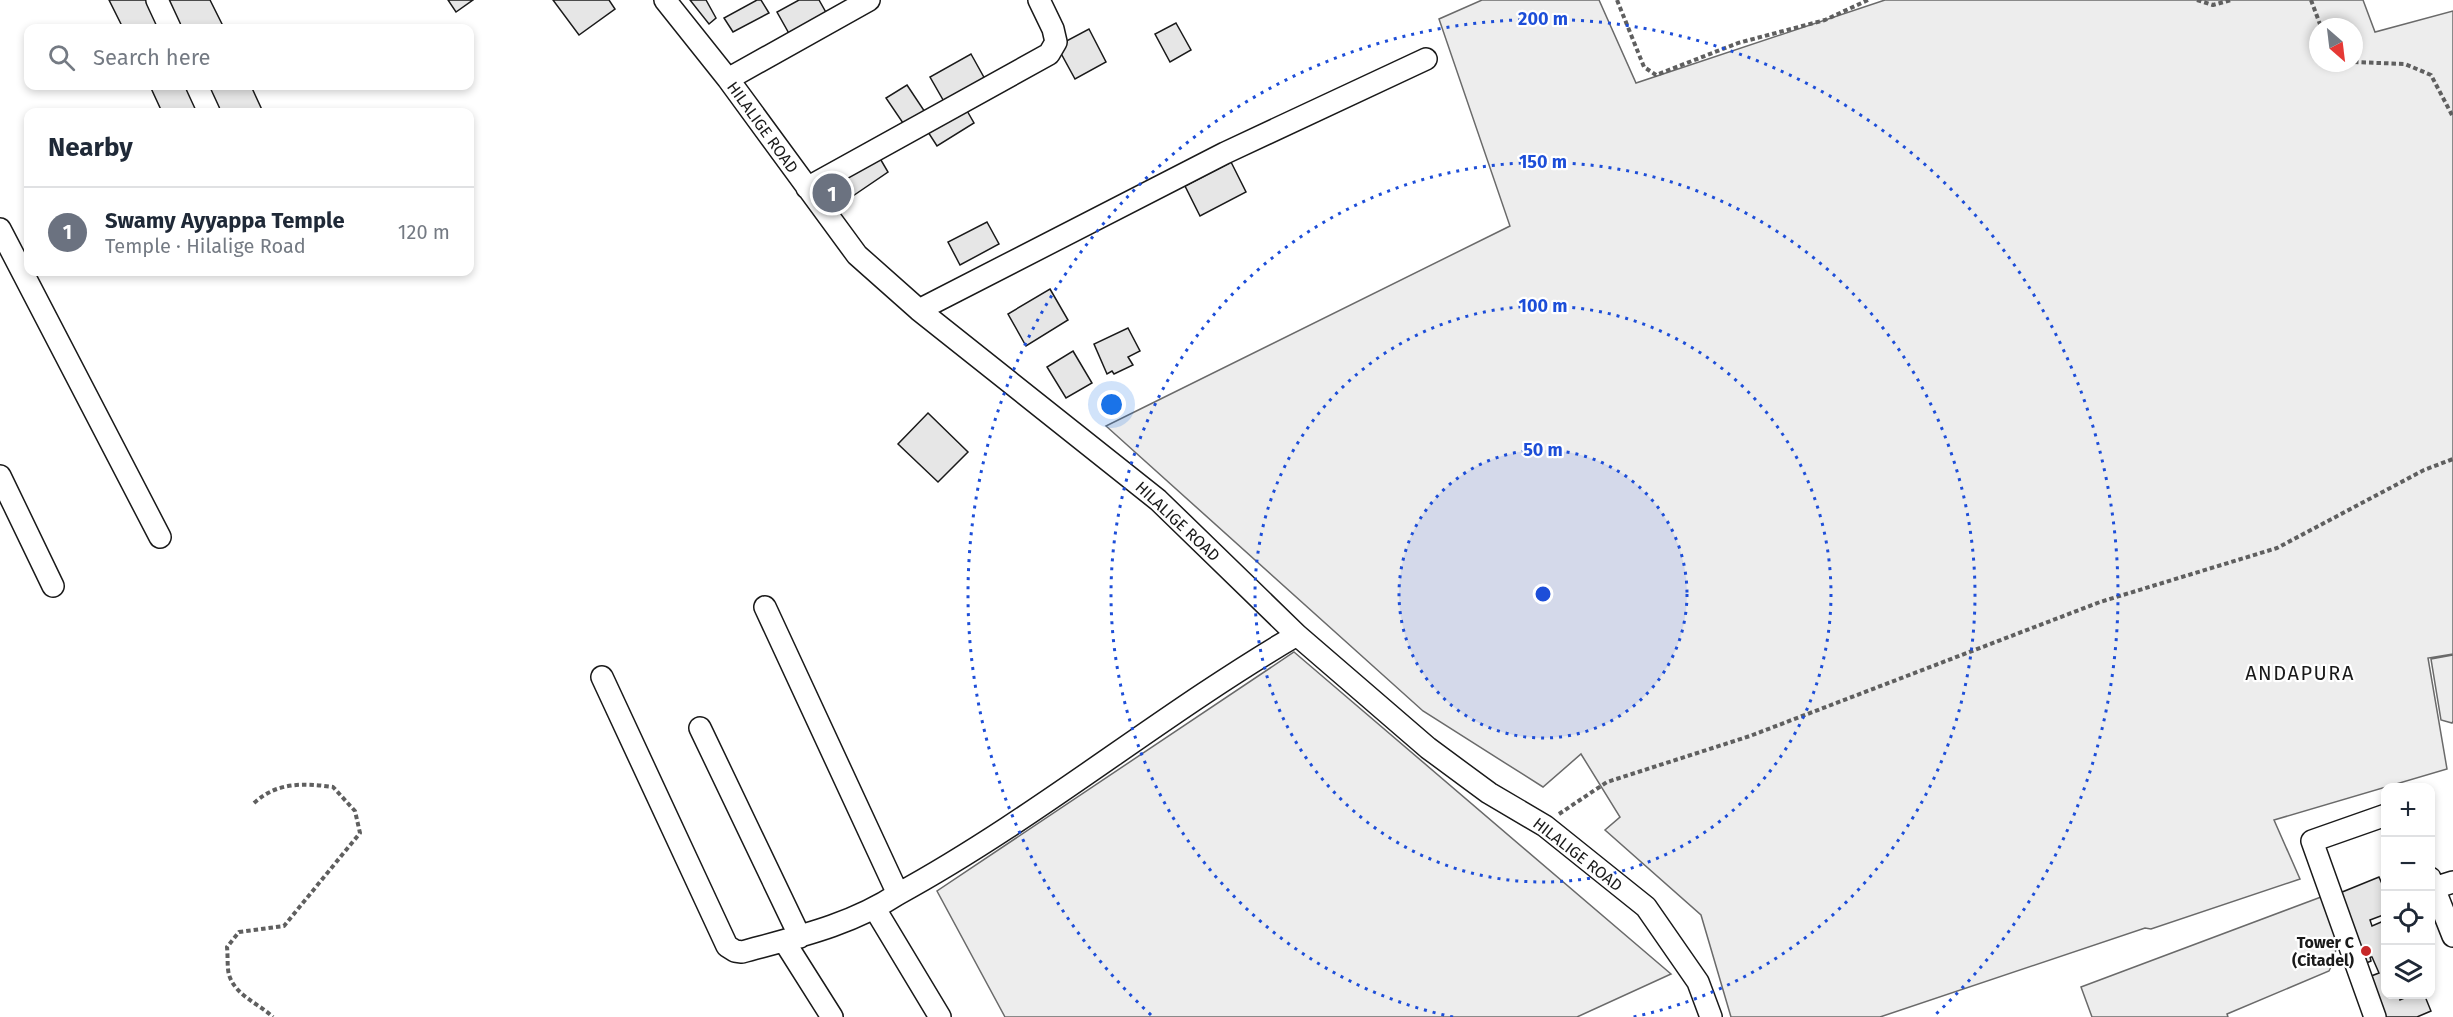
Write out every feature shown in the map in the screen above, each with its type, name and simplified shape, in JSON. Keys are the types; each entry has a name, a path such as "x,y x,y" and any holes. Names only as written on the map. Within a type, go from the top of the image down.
{"street":[{"path":"157,0 168,24"},
{"name":"HILALIGE ROAD","path":"665,0 728,79 857,255 919,310 1158,501 1297,635 1428,748 1489,793 1545,826 1646,907 1698,982 1711,1017"},
{"path":"728,79 846,6 869,0"},
{"path":"807,188 1049,54 1056,42 1053,29 1039,0"},
{"path":"919,310 1225,153 1426,59"},
{"path":"199,90 207,108"},
{"path":"0,229 24,275"},
{"path":"24,276 160,537"},
{"path":"0,476 53,586"},
{"path":"765,607 898,894"},
{"path":"602,677 728,946 735,951 742,952 792,939 875,909 957,862 1246,664 1297,635"},
{"path":"700,728 792,939 832,1017"},
{"path":"2375,1017 2312,841 2381,816"},
{"path":"2439,883 2453,936"},
{"path":"875,909 940,1017"}],"path":[{"path":"1617,0 1644,67 1656,75 1738,43 1825,20 1868,0"},
{"path":"2197,0 2213,5 2231,0"},
{"path":"2311,0 2317,18"},
{"path":"2363,62 2405,64 2431,75 2453,117"},
{"path":"1545,826 1572,804 1606,782 1750,736 2100,602 2277,548 2424,470 2453,459"},
{"path":"254,803 267,791 303,783 333,787 355,811 360,833 284,926 239,932 227,947 230,975 239,993 273,1017"}],"shaded area":[{"path":"1482,0 1599,0 1636,83 1885,0 2363,0 2375,32 2453,11 2453,654 2428,658 2447,769 2400,783 2381,783 2381,788 2274,820 2300,879 2151,929 2145,928 1880,1017 1731,1017 1701,915 1605,830 1620,817 1581,754 1543,787 1423,711 1106,426 1510,226 1439,19"},
{"path":"1294,652 1671,974 1577,1017 1005,1017 937,891"},
{"path":"2453,655 2452,723 2441,720 2431,659"},
{"path":"2321,897 2335,933 2336,942 2336,951 2329,971 2227,1014 2228,1017 2092,1017 2081,987"}],"building":[{"path":"109,0 152,0 163,24 121,24"},
{"path":"168,0 210,0 222,24 179,24"},
{"path":"448,0 473,0 456,12"},
{"path":"553,0 609,0 615,9 579,35"},
{"path":"690,0 706,0 716,18 709,24"},
{"path":"761,0 769,13 733,32 724,18"},
{"path":"799,0 819,0 828,16 791,37 777,12"},
{"path":"1176,23 1191,50 1170,62 1155,34"},
{"path":"1089,29 1106,62 1075,79 1057,46"},
{"path":"971,54 986,81 946,105 930,77"},
{"path":"907,85 925,112 905,126 886,98"},
{"path":"152,90 194,90 203,108 160,108"},
{"path":"210,90 253,90 261,108 219,108"},
{"path":"966,109 974,123 937,146 928,132"},
{"path":"878,155 888,172 844,202 835,185"},
{"path":"1231,162 1246,192 1200,216 1185,186"},
{"path":"987,222 999,244 960,265 948,242"},
{"path":"1050,289 1068,320 1026,346 1008,314"},
{"path":"1128,328 1140,351 1128,357 1133,365 1114,374 1112,371 1107,374 1094,344"},
{"path":"1073,351 1092,383 1066,398 1047,367"},
{"path":"928,413 968,452 938,482 898,444"},
{"name":"Tower C (Citadel)","path":"2379,877 2381,916 2370,920 2372,926 2381,922 2381,999 2426,999 2431,1011 2417,1017 2373,1017 2358,981 2379,973 2372,957 2370,957 2371,961 2364,964 2330,897"}],"place":[{"name":"Swamy Ayyappa Temple","path":"832,193"},
{"name":"Tower C (Citadel)","path":"2366,951"}],"district":[{"name":"ANDAPURA","path":"2300,673"}]}
